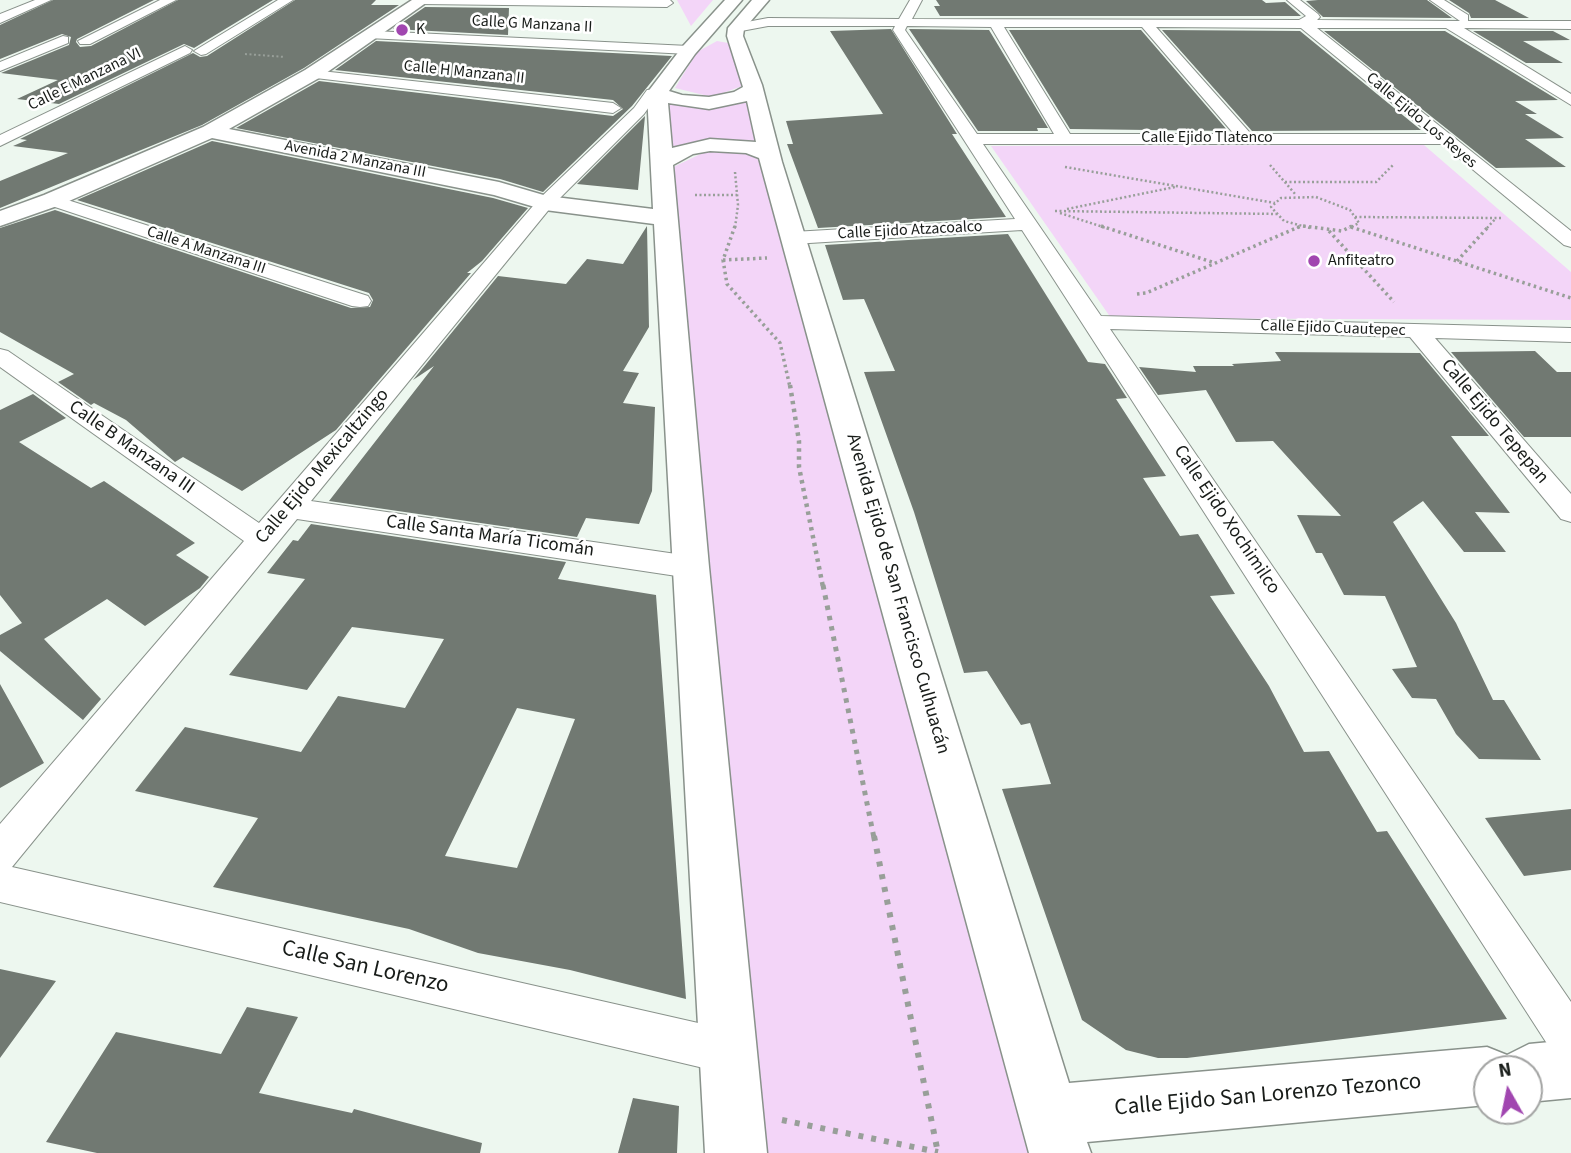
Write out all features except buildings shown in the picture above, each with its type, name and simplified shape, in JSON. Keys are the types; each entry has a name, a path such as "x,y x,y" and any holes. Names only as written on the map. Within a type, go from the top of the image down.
{"street":[{"path":"0,19 45,0"},
{"path":"85,41 170,0"},
{"name":"Calle E Manzana VI","path":"0,141 193,50 287,0"},
{"path":"0,219 52,200 210,131 312,74 422,0 667,3"},
{"name":"Calle Ejido Los Reyes","path":"1293,0 1309,20 1442,139 1571,242"},
{"path":"1436,0 1464,18"},
{"path":"736,1153 690,567 657,93 689,50 759,2 770,14 907,13 1449,25 1571,25"},
{"path":"735,21 768,22 907,13 995,23 1146,24 1571,18"},
{"name":"Calle Ejido Xochimilco","path":"907,13 899,30 1079,296 1571,1040"},
{"name":"Avenida Ejido de San Francisco Culhuacán","path":"735,21 769,154 1055,1134"},
{"path":"995,23 1065,139"},
{"path":"1146,24 1246,138"},
{"path":"1449,25 1571,100"},
{"path":"1553,25 1571,35"},
{"name":"Calle G Manzana II","path":"373,35 689,50"},
{"path":"0,67 63,40"},
{"name":"Calle H Manzana II","path":"312,74 613,108"},
{"path":"657,93 679,101 709,103 740,97 752,90 753,85"},
{"name":"Calle Ejido Mexicaltzingo","path":"0,853 551,197 639,111 653,93 657,93"},
{"name":"Avenida 2 Manzana III","path":"210,131 551,197 664,193"},
{"name":"Calle Ejido Tlatenco","path":"972,139 1442,139"},
{"path":"664,193 687,149 724,144 749,147 769,154"},
{"name":"Calle A Manzana III","path":"52,200 360,302"},
{"path":"1539,216 1571,214"},
{"name":"Calle Ejido Atzacoalco","path":"796,247 1025,219"},
{"name":"Calle Ejido Cuautepec","path":"1095,322 1571,335"},
{"name":"Calle Ejido Tepepan","path":"1417,331 1571,513"},
{"name":"Calle B Manzana III","path":"0,356 262,539"},
{"name":"Calle Santa María Ticomán","path":"290,508 690,567"},
{"name":"Calle San Lorenzo","path":"0,883 729,1052"},
{"path":"1543,1072 1571,1069"},
{"name":"Calle Ejido San Lorenzo Tezonco","path":"1055,1134 1473,1078"}],"path":[{"path":"724,144 736,176 737,195 736,229 723,260 726,284 780,343 786,360 799,441 799,467 938,1153 733,1109"},
{"path":"1062,166 1275,203"},
{"path":"1285,182 1376,182"},
{"path":"1025,219 1179,186"},
{"path":"664,193 737,195"},
{"path":"1315,197 1350,210 1359,223 1342,231 1301,226 1284,221 1271,207 1275,203 1281,198 1315,197"},
{"path":"1056,211 1278,214"},
{"path":"1056,211 1215,263"},
{"path":"1354,217 1539,216"},
{"path":"1457,261 1496,218"},
{"path":"1079,296 1146,293 1301,226"},
{"path":"1351,227 1571,298"},
{"path":"1329,231 1370,274 1417,331"},
{"path":"723,260 796,247"}],"shaded area":[{"path":"677,0 713,0 691,26"},
{"path":"717,41 728,43 745,85 712,97 675,88 697,52"},
{"path":"748,91 763,150 757,156 765,164 1028,1153 737,1153 663,172 711,149 708,143 667,164 667,93 701,102"},
{"path":"1424,145 1571,272 1571,320 1111,318 991,146"}],"place":[{"name":"K","path":"402,30"},
{"name":"Anfiteatro","path":"1314,261"}]}
